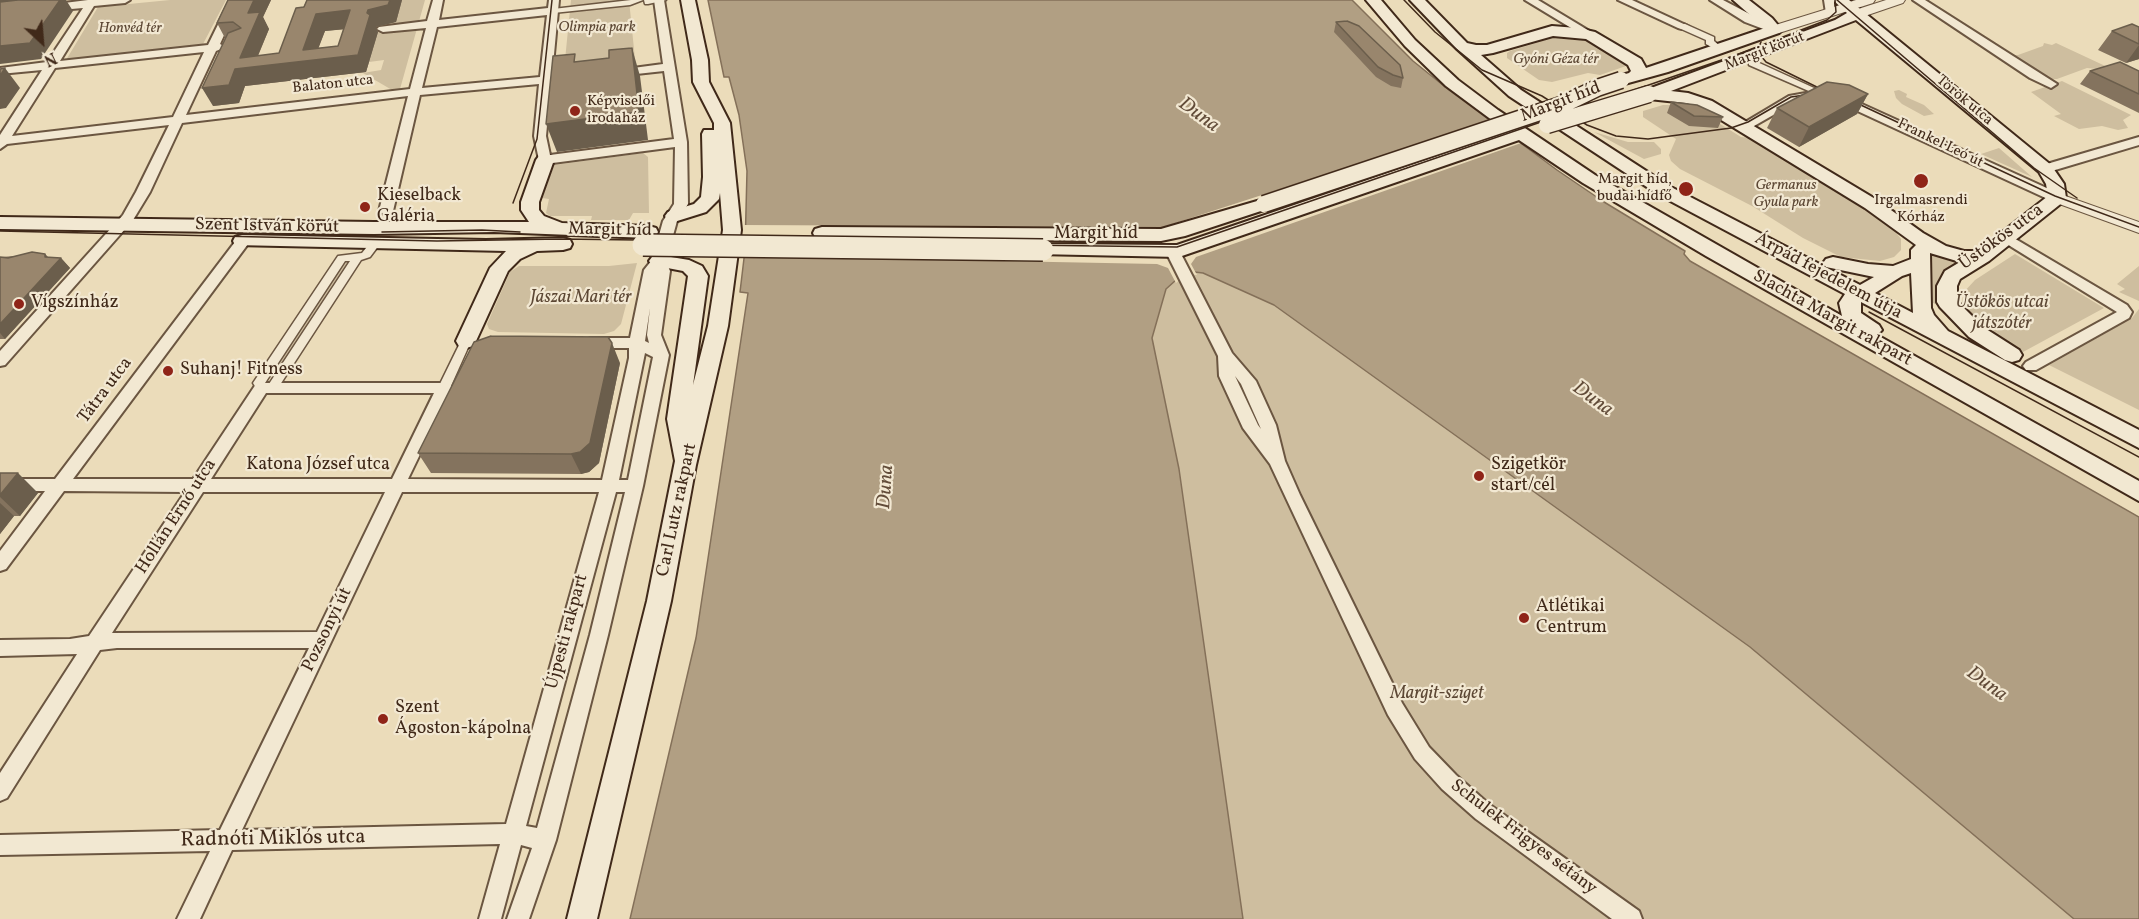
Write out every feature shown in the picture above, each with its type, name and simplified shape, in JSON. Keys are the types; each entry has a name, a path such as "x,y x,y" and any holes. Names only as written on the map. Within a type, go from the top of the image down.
{"main road":[{"path":"677,210 700,208 710,199 712,187 710,100 701,82 700,60 688,0"},
{"path":"1373,0 1386,14 1406,27 1486,92 1508,100 1529,95"},
{"path":"1417,0 1465,45 1529,95"},
{"path":"1740,0 1767,21 1774,30"},
{"name":"Margit körút","path":"1658,93 1840,23 1840,6"},
{"name":"Török utca","path":"1840,6 2045,169 2055,183 2057,198"},
{"name":"Slachta Margit rakpart","path":"1386,14 1410,43 1452,83 1530,140 1633,206 2139,492"},
{"name":"Margit körút","path":"1634,77 1774,30"},
{"path":"1465,45 1488,51 1552,32 1590,35 1635,62 1639,71 1634,77"},
{"path":"1512,44 1503,52 1501,60 1529,95"},
{"name":"Margit híd","path":"533,237 569,230 1168,234 1564,104 1596,88 1634,77"},
{"path":"1658,93 1688,98 1706,104 1871,204 1916,237 1952,254 1982,257"},
{"name":"Margit híd","path":"533,237 1173,252 1192,248 1533,129 1658,93"},
{"name":"Árpád fejedelem útja","path":"1529,95 1607,145 1833,263 1866,288 1888,309 2139,440"},
{"name":"Árpád fejedelem útja","path":"1529,95 1665,191 1866,288 1931,311 2139,422"},
{"name":"Carl Lutz rakpart","path":"582,919 656,612 685,465 718,326 732,230 725,139 722,123 710,100"},
{"path":"475,341 500,268 533,237 530,205 545,160"},
{"name":"Üstökös utca","path":"1931,311 1952,275 1982,257 2057,198"},
{"name":"Szent István körút","path":"0,223 533,237"},
{"name":"Szent István körút","path":"0,237 374,245 533,237"},
{"path":"1916,237 1920,245 1920,262 1931,311 1950,340"},
{"path":"659,261 689,266 698,276 678,419 685,465"},
{"path":"1920,262 1895,272 1866,288 1849,303 1852,316 1858,322 2059,431 2139,483"},
{"path":"1833,263 1868,270 1895,272"},
{"path":"1888,309 1931,311"},
{"path":"2028,416 2045,427 2068,452"}],"street":[{"path":"32,9 125,0"},
{"path":"0,361 7,346 121,225 143,192 235,0"},
{"path":"386,211 438,0"},
{"path":"383,29 433,24 554,5 573,9 639,0"},
{"path":"637,343 651,270 659,261 670,221 677,210 683,181 681,142 660,0 648,2 648,0"},
{"path":"1530,0 1590,35"},
{"path":"1623,0 1711,39 1709,42 1716,46"},
{"path":"1716,0 1749,20 1774,30"},
{"path":"1840,6 1869,0"},
{"path":"1840,6 1899,0"},
{"path":"1918,0 2051,84"},
{"path":"1,142 92,2"},
{"path":"554,5 540,136 545,160 681,142"},
{"name":"Margit körút","path":"1774,30 1840,6"},
{"path":"1552,32 1561,27 1566,20"},
{"path":"0,71 231,46"},
{"name":"Frankel Leó út","path":"1752,63 1822,94 1856,104 2057,198 2139,228"},
{"path":"606,74 670,67"},
{"name":"Balaton utca","path":"1,142 178,120 583,77"},
{"path":"1743,127 1793,99 1810,94 1822,94"},
{"path":"2045,169 2139,141"},
{"name":"Frankel Leó út","path":"2045,169 2072,191 2109,212"},
{"name":"Frankel Leó út","path":"2057,198 2139,222"},
{"path":"2007,238 2125,312 2124,315 2031,366"},
{"name":"Tátra utca","path":"0,564 243,241"},
{"name":"Hollán Ernő utca","path":"0,791 198,485 267,388 259,383 342,258 357,258 366,255 374,245"},
{"name":"Schulek Frigyes sétány","path":"1173,252 1226,356 1227,375 1251,428 1277,461 1395,709 1422,753 1449,782 1483,812 1631,919"},
{"path":"659,261 663,271 654,335 661,356"},
{"name":"Pozsonyi út","path":"188,919 444,388 475,341"},
{"path":"577,342 637,343 661,356"},
{"name":"Újpesti rakpart","path":"490,919 609,486 638,358 637,343"},
{"name":"Újpesti rakpart","path":"518,919 544,840 599,635 635,486 661,356"},
{"path":"267,388 444,388"},
{"name":"Katona József utca","path":"0,485 635,486"},
{"path":"0,648 70,647 117,640 323,640"},
{"name":"Radnóti Miklós utca","path":"0,845 226,842 514,834 544,840"}],"green space":[{"name":"Honvéd tér","path":"170,0 226,0 202,46 66,60 98,7"},
{"path":"402,0 425,0 400,89 392,90 363,73 381,70 384,60 369,62 377,35 381,25 395,23"},
{"name":"Olimpia park","path":"571,0 629,0 635,59 575,69 565,60"},
{"name":"Gyóni Géza tér","path":"1559,36 1584,39 1626,63 1626,66 1600,75 1588,73 1552,82 1539,80 1507,58 1507,53 1510,51"},
{"path":"2044,43 2052,45 2056,43 2116,71 2087,68 2052,79 2005,55 2018,55 2043,46"},
{"path":"2062,81 2131,115 2123,120 2128,128 2118,130 2102,126 2079,129 2054,116 2061,114 2031,92"},
{"path":"1899,90 1907,94 1906,97 1924,105 1934,114 1924,116 1902,104 1896,98 1894,91"},
{"name":"Germanus Gyula park","path":"1663,105 1672,105 1704,114 1741,137 1751,138 1789,161 1888,222 1901,239 1901,250 1894,257 1880,261 1841,257 1803,238 1752,206 1680,169 1671,161 1669,155 1676,139 1643,117 1643,111"},
{"path":"1594,132 1628,142 1654,142 1661,149 1661,154 1644,159"},
{"path":"1999,148 2032,177 1981,154"},
{"path":"643,153 648,157 649,213 633,213 629,220 591,220 592,216 550,216 546,213 549,199 542,198 554,165"},
{"path":"1930,250 1963,260 1941,277 1937,305 1928,300"},
{"name":"Üstökös utcai játszótér","path":"2015,254 2104,308 2023,352 2002,342 1969,316 1962,302 1964,292 1975,280"},
{"path":"344,261 352,261 281,369 272,369"},
{"name":"Jászai Mari tér","path":"637,263 621,324 614,331 604,334 498,332 489,329 487,324 510,272 519,266 609,266"},
{"path":"2139,266 2139,301 2119,292 2125,289 2117,284"},
{"name":"Margit-sziget","path":"1186,271 1203,273 1274,305 1750,647 2074,919 1243,919 1179,469 1152,338 1166,288"},
{"path":"2139,309 2139,410 2049,365 2132,318"}],"water":[{"name":"Duna","path":"708,0 1352,0 1413,61 1449,90 1557,170 1604,202 1685,251 1684,254 1690,261 2139,517 2139,919 2074,919 1750,647 1274,305 1203,273 1186,271 1166,289 1152,338 1179,469 1243,919 630,919 696,638 748,293 740,292 745,250 747,171 739,115 729,77 724,77"}],"pier":[{"path":"1494,120 1524,142 1196,257 1191,264 1197,275 1187,274 1176,283 1168,268 1157,264 741,256 743,225 1163,227"}],"building":[{"path":"60,0 30,43 0,46 0,2"},
{"path":"228,0 254,0 248,13 260,12 240,58 279,53 296,8 304,7 307,0 390,0 388,5 368,10 367,13 370,15 358,55 235,69 229,85 202,88 228,33 241,28 233,22 217,23","holes":["350,10 338,46 303,50 316,14"]},
{"path":"1347,21 1359,26 1400,65 1403,78 1378,67 1336,22"},
{"path":"2132,24 2139,27 2139,44 2112,31"},
{"path":"632,48 639,112 546,124 553,56 575,54 574,62 609,58 609,50"},
{"path":"2120,62 2139,71 2139,94 2090,71"},
{"path":"1827,82 1849,85 1868,94 1809,127 1777,108"},
{"path":"1671,102 1697,105 1723,117 1694,116"},
{"path":"32,252 45,254 45,257 61,258 0,324 0,257 8,258"},
{"path":"491,336 608,337 612,343 590,443 580,452 571,454 418,453 474,342"},
{"path":"0,473 18,473 0,495"}],"tram line":[{"path":"513,203 537,139 552,0"},
{"path":"1404,0 1435,32 1482,70 1542,96 1568,113"},
{"path":"1759,46 1827,20 1836,12 1835,0"},
{"path":"1837,0 2034,168 2077,198"},
{"path":"1759,46 1761,42"},
{"path":"1568,113 1759,46"},
{"path":"1759,46 1757,51 1766,62 1827,92"},
{"path":"1568,113 1587,125 1616,136 1648,139 1731,128 1748,122 1791,97 1819,93"},
{"path":"1848,99 2055,196 2139,227"},
{"path":"0,231 437,241 561,239 1177,247 1568,113"},
{"path":"382,232 482,230 520,232"},
{"path":"1869,312 2139,457"}],"place":[{"name":"Képviselői irodaház","path":"575,111"},
{"name":"Irgalmasrendi Kórház","path":"1921,181"},
{"name":"Margit híd, budai hídfő","path":"1686,189"},
{"name":"Kieselback Galéria","path":"365,207"},
{"name":"Vígszínház","path":"19,304"},
{"name":"Suhanj! Fitness","path":"168,371"},
{"name":"Szigetkör start/cél","path":"1479,476"},
{"name":"Atlétikai Centrum","path":"1524,618"},
{"name":"Szent Ágoston-kápolna","path":"383,719"}]}
